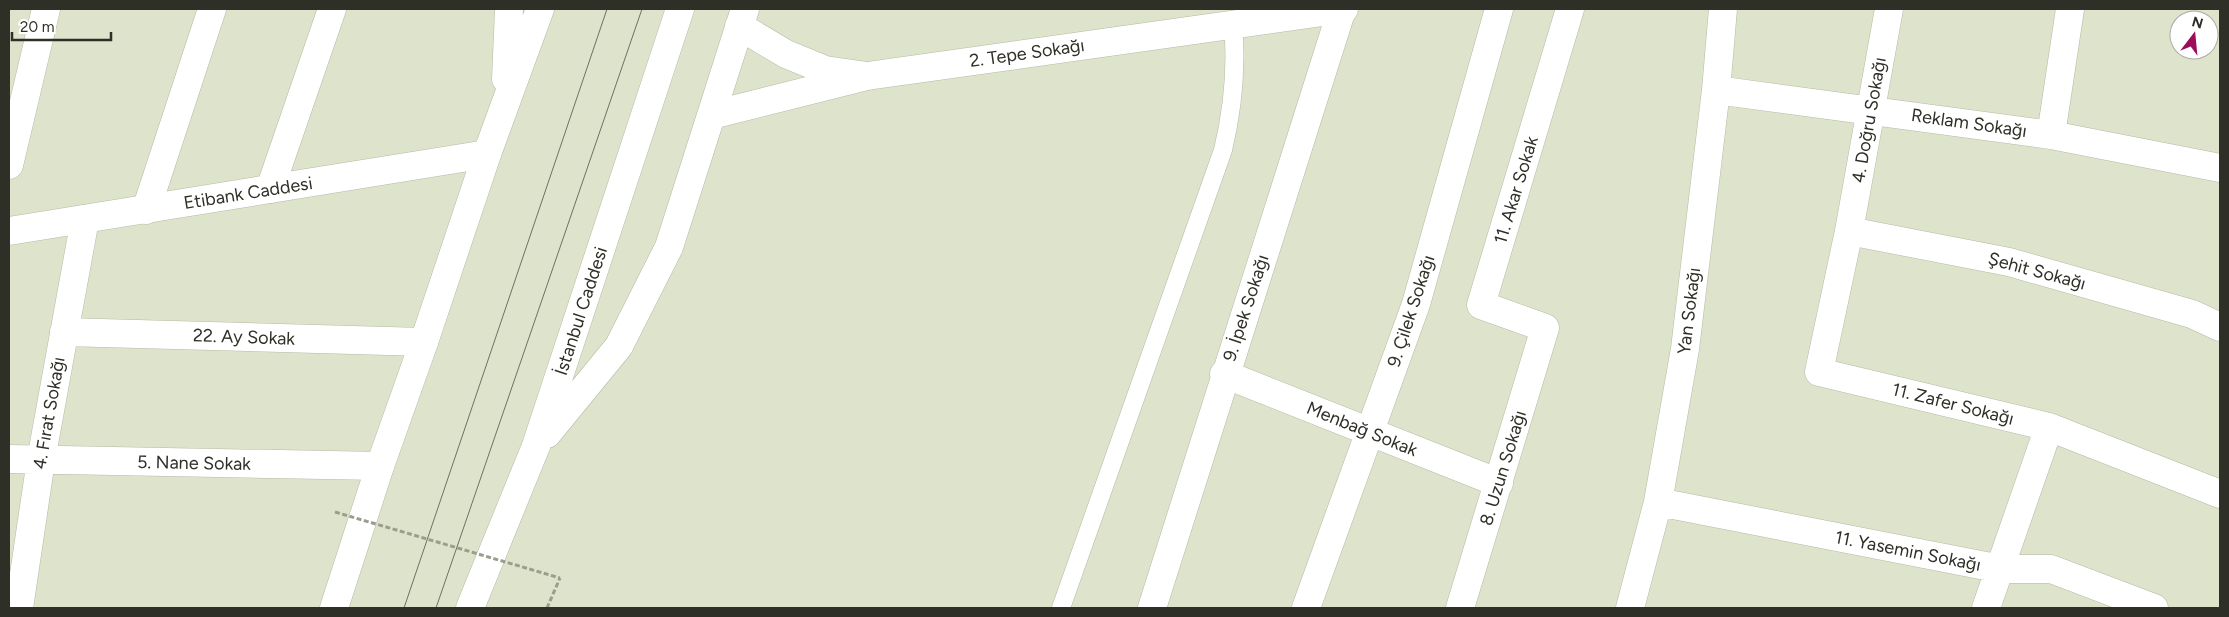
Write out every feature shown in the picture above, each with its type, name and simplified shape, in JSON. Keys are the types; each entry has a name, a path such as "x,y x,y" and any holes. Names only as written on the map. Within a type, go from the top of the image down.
{"main road":[{"path":"9,165 46,9"},
{"path":"146,210 212,9"},
{"path":"270,189 332,9"},
{"path":"506,100 508,9"},
{"path":"334,608 380,466 487,154 540,9"},
{"name":"İstanbul Caddesi","path":"470,608 536,446 680,9"},
{"name":"2. Tepe Sokağı","path":"712,115 867,76 1343,9"},
{"name":"9. İpek Sokağı","path":"1152,608 1224,374 1343,9"},
{"name":"9. Çilek Sokağı","path":"1306,608 1416,304 1498,9"},
{"name":"11. Akar Sokak","path":"1545,328 1481,305 1570,9"},
{"name":"Yan Sokağı","path":"1630,608 1658,502 1685,350 1716,90 1723,9"},
{"name":"4. Doğru Sokağı","path":"1849,231 1889,9"},
{"path":"2051,135 2070,9"},
{"path":"536,446 619,346 669,247 742,17 786,54 825,70 867,76"},
{"name":"Reklam Sokağı","path":"1716,90 2051,135 2220,168"},
{"name":"Etibank Caddesi","path":"9,230 146,210 487,154"},
{"name":"4. Fırat Sokağı","path":"19,608 41,460 84,219"},
{"name":"Şehit Sokağı","path":"1849,231 2009,262 2192,314 2220,327"},
{"name":"11. Zafer Sokağı","path":"1849,231 1819,372 2049,427 2220,494"},
{"name":"8. Uzun Sokağı","path":"1460,608 1545,328"},
{"name":"22. Ay Sokak","path":"64,332 424,342"},
{"name":"Menbağ Sokak","path":"1224,374 1499,484"},
{"path":"1986,608 2049,427"},
{"name":"5. Nane Sokak","path":"9,459 380,466"},
{"name":"11. Yasemin Sokağı","path":"1658,502 2001,569 2051,570 2154,608"}],"lane":[{"path":"1061,608 1223,150 1232,111 1235,71 1232,24"}],"path":[{"path":"335,512 560,578 547,608"}],"tram line":[{"path":"404,608 607,9"},
{"path":"436,608 642,9"}]}
